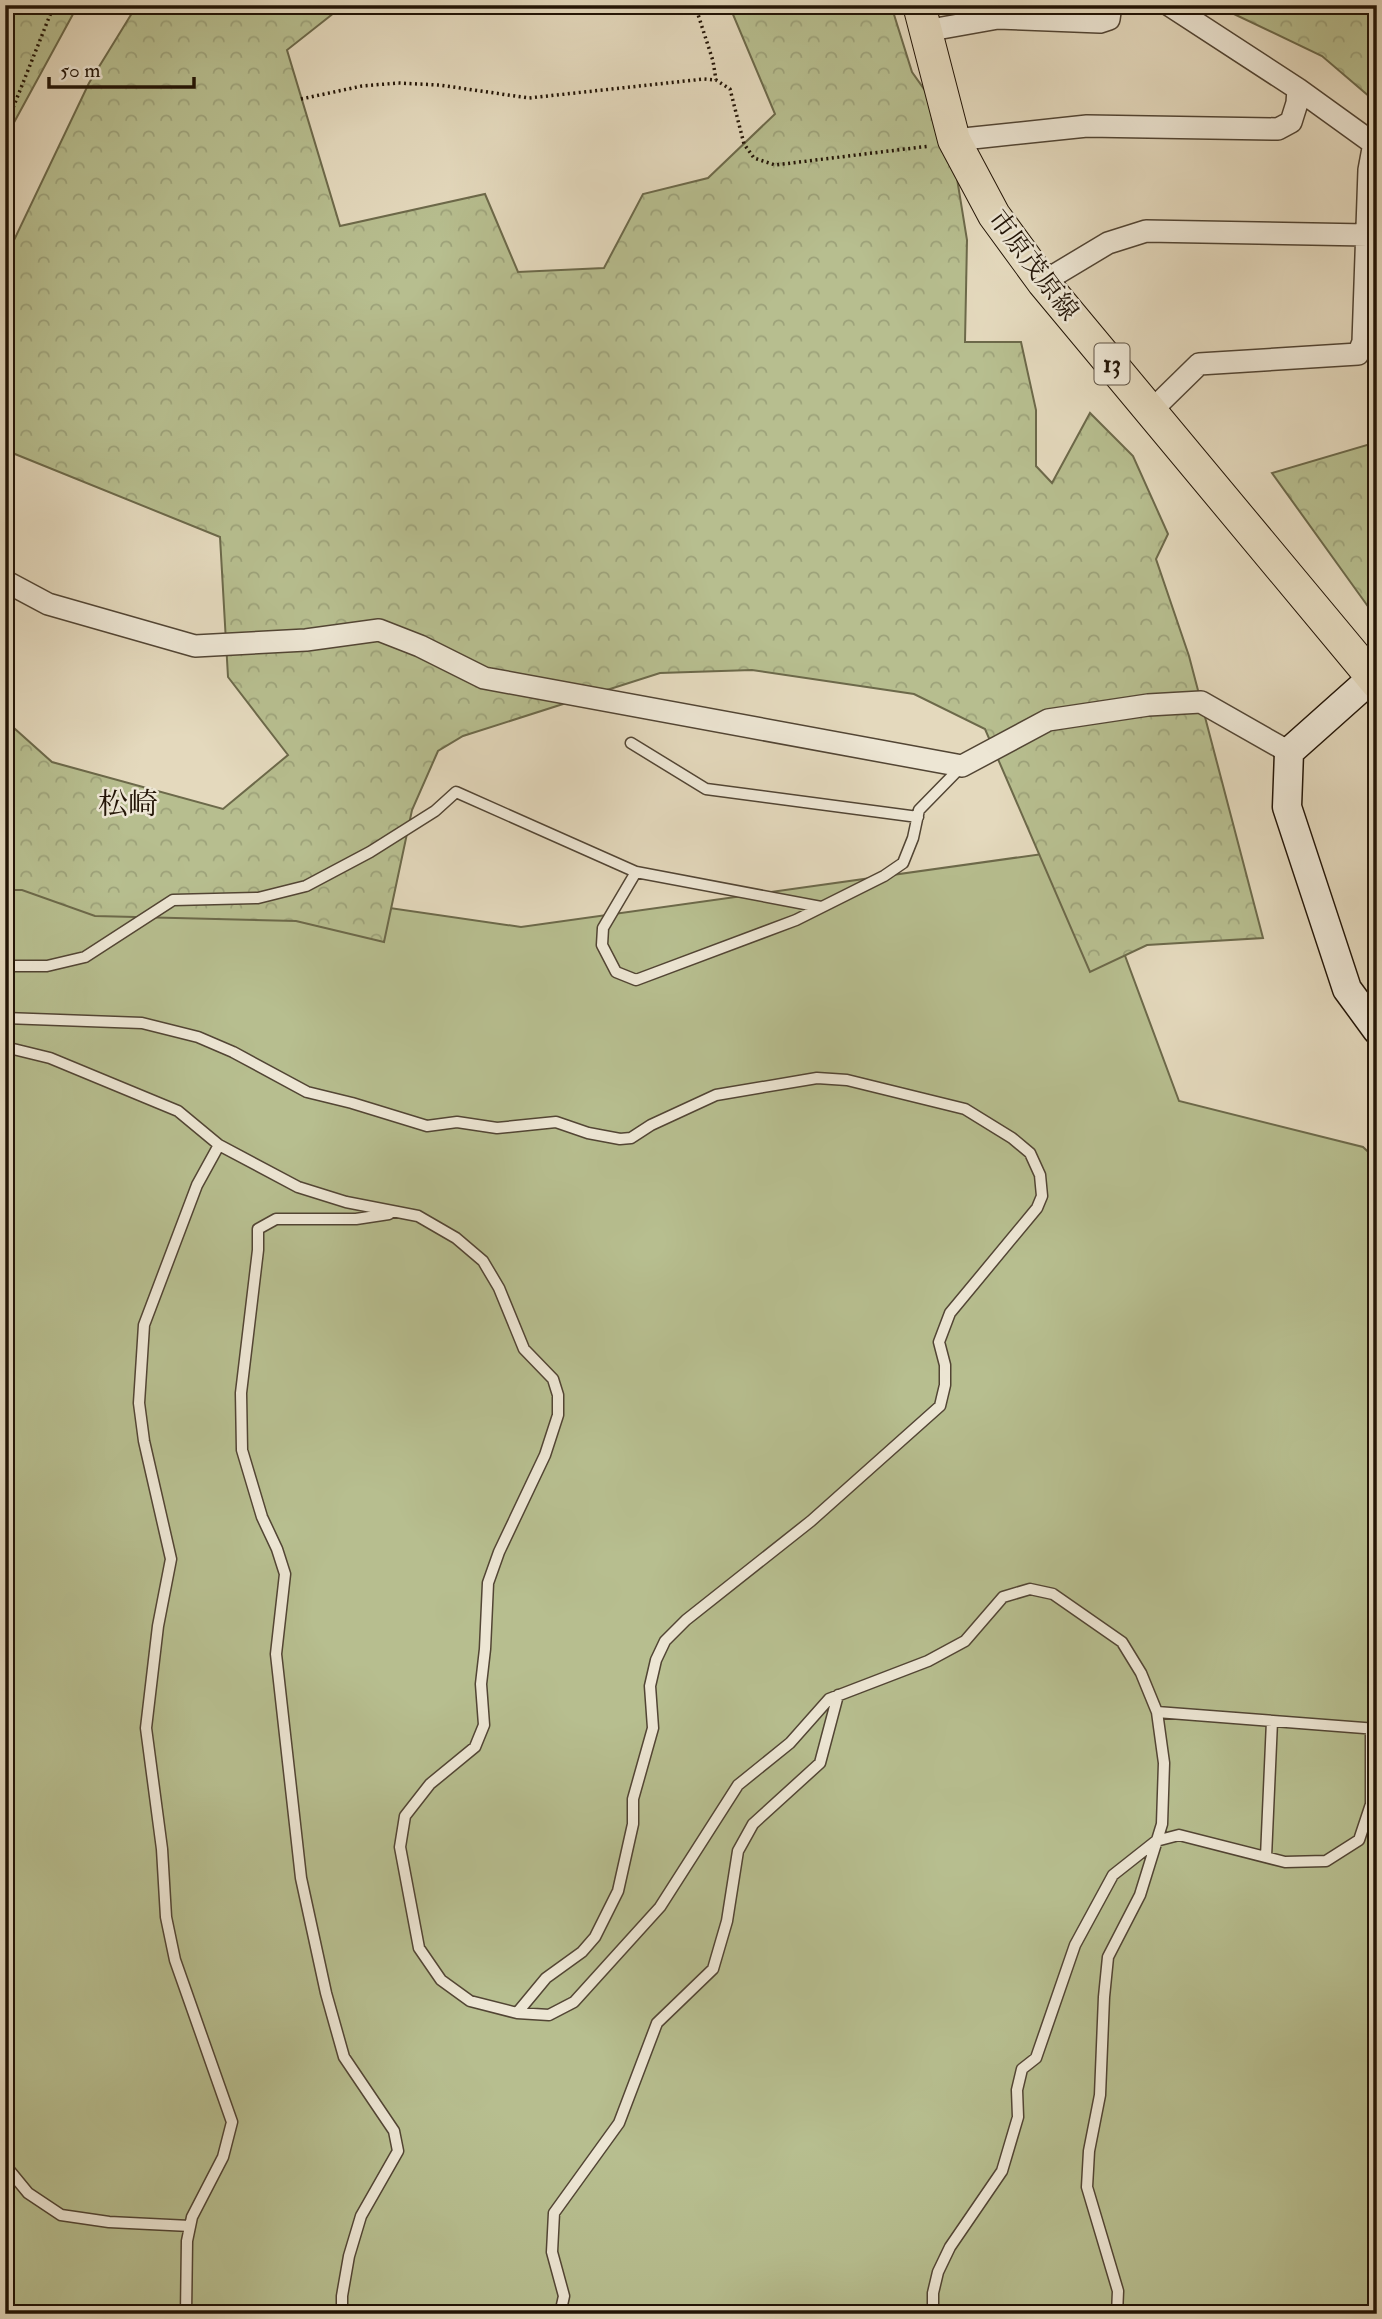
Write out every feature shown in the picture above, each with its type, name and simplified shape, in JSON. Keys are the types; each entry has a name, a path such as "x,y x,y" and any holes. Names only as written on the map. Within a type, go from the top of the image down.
{"main road":[{"name":"市原茂原線","path":"922,18 954,140 994,215 1043,282 1374,681"}],"street":[{"path":"922,18 1100,22 1109,19 1111,5"},
{"path":"1151,411 1199,364 1358,354 1363,342 1369,170 1376,144 1169,5"},
{"path":"954,140 1087,126 1278,129 1291,122 1297,103 1297,89"},
{"path":"1043,282 1108,243 1146,231 1367,235"},
{"path":"5,582 48,604 195,646 306,640 379,630 420,646 484,678 962,766 1048,720 1148,705 1201,702 1289,751"},
{"path":"1374,681 1289,751 1287,807 1347,989 1377,1030"}],"lane":[{"path":"631,743 706,789 918,817"},
{"path":"636,872 603,928 602,945 616,972 636,980 796,920 884,876 903,863 914,838 919,810 962,766"},
{"path":"5,966 47,966 85,957 173,900 258,898 306,886 370,852 424,818 456,792 636,872 821,907"},
{"path":"5,1018 142,1023 198,1037 233,1052 307,1092 427,1126 457,1122 497,1128 556,1122 588,1133 620,1139 631,1138 651,1125 716,1094 817,1078 847,1080 965,1109 1012,1138 1030,1153 1040,1175 1042,1196 1037,1208 950,1313 939,1342 945,1385 940,1406 811,1521 686,1620 665,1641 656,1660 650,1686 653,1728 633,1799 633,1824 618,1891 595,1937 582,1952 546,1978 517,2012"},
{"path":"5,1047 50,1058 178,1111 219,1145 299,1187 346,1202 418,1216 456,1238 483,1261 499,1288 524,1349 553,1379 558,1395 558,1415 545,1455 499,1552 488,1583 481,1684 484,1725 475,1747 430,1784 405,1816 400,1847 419,1948 441,1980 470,2001 517,2012 548,2015 574,2002 660,1907 738,1785 790,1743 830,1699 928,1661 965,1641 1003,1597 1030,1589 1053,1594 1122,1642 1141,1673 1157,1712 1164,1763 1162,1824 1140,1895 1108,1957 1100,2095 1088,2151 1087,2187 1118,2291 1116,2314"},
{"path":"186,2314 187,2241 192,2217 223,2157 232,2122 175,1960 166,1917 162,1849 146,1728 158,1626 171,1559 144,1441 139,1404 144,1325 197,1185 219,1145"},
{"path":"342,2314 342,2296 349,2256 361,2216 397,2151 394,2131 344,2057 326,1993 304,1891 276,1654 285,1574 262,1517 242,1450 242,1393 258,1229 276,1219 356,1219 399,1213"},
{"path":"561,2314 564,2296 552,2252 554,2214 619,2123 657,2023 713,1969 726,1921 738,1852 753,1824 820,1763 838,1695"},
{"path":"933,2314 933,2293 938,2272 950,2247 1002,2171 1018,2117 1017,2090 1021,2069 1036,2058 1075,1945 1112,1875 1156,1840 1179,1835 1285,1862 1326,1861 1359,1840 1374,1805 1374,1729 1157,1712"},
{"path":"1266,1857 1272,1721"},
{"path":"5,2165 28,2193 61,2215 109,2222 190,2227"}],"path":[{"path":"5,128 54,5"},
{"path":"695,5 713,61 716,80"},
{"path":"301,99 362,86 398,83 439,85 529,98 704,79 716,80 730,89 744,144 754,158 775,165 943,144 954,140"}],"green space":[{"path":"5,5 78,5 5,139"},
{"path":"137,5 344,5 287,50 340,226 485,194 518,272 604,268 643,194 708,178 775,114 729,5 891,5 912,72 948,123 967,240 965,342 1021,342 1036,410 1036,466 1052,483 1090,413 1133,456 1168,534 1156,559 1189,656 1263,938 1147,945 1090,972 985,729 914,694 752,670 660,673 463,736 438,751 412,810 384,942 296,921 95,916 22,890 5,890 5,720 52,762 223,809 288,755 228,677 220,537 5,450 5,259 89,83"},
{"path":"1215,5 1377,5 1377,103 1322,56"},
{"path":"1377,442 1377,619 1272,473"},
{"path":"1085,848 1179,1101 1363,1147 1377,1160 1377,2314 5,2314 5,852 521,927"}],"district":[{"name":"松崎","path":"128,804"}]}
